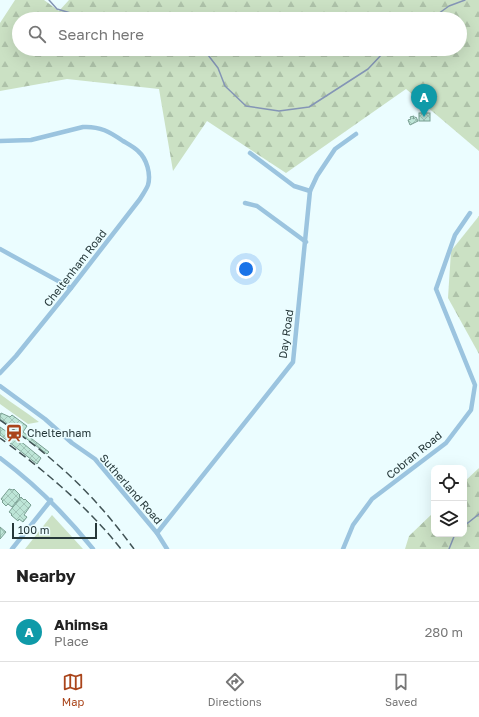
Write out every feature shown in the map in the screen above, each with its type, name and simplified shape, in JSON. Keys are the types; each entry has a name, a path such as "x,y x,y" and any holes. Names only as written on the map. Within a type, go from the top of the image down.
{"street":[{"name":"Cheltenham Road","path":"0,141 31,140 91,126 113,134 140,152 148,167 149,175 144,193 71,288 16,356 0,373"},
{"name":"Day Road","path":"157,533 293,362 310,192 317,176 335,149 356,134"},
{"path":"250,153 294,186 310,192"},
{"path":"244,203 257,206 306,242"},
{"name":"Cobran Road","path":"343,549 353,525 372,499 446,443 471,410 475,385 436,289 454,235 470,213"},
{"path":"0,249 71,288"},
{"name":"Sutherland Road","path":"0,386 45,419 95,459 157,533 167,549"},
{"path":"0,458 51,500 93,549"},
{"path":"12,549 51,500"}],"green space":[{"path":"15,0 44,0 59,11 69,0 479,0 479,151 406,89 286,173 207,121 173,171 159,89 67,79 0,91 0,23"},
{"path":"479,216 479,354 448,298 451,251"},
{"path":"0,394 39,422 28,424 0,404"},
{"path":"479,468 479,549 405,549 409,536 431,515 431,537 467,537 467,479"},
{"path":"52,515 83,549 25,549"}],"building":[{"path":"419,113 430,113 430,121 419,121"},
{"path":"414,116 413,119 416,117 418,121 410,125 408,120 411,119 410,117"},
{"path":"1,413 10,417 12,415 27,426 23,432 49,452 47,454 0,419"},
{"path":"0,427 41,458 37,464 0,435"},
{"path":"9,489 14,489 20,495 12,507 8,504 6,506 1,499"},
{"path":"21,497 31,505 24,515 27,517 23,522 19,519 18,521 9,512"},
{"path":"0,527 6,532 0,539"}],"waterway":[{"path":"49,0 57,9 67,12"},
{"path":"441,12 449,6 465,0"},
{"path":"209,56 218,68 225,86 246,106 279,111 309,107 368,69 380,56"},
{"path":"467,524 479,514"},
{"path":"449,549 454,537"}],"railway":[{"path":"0,420 44,453 79,484 108,516 134,549"},
{"path":"0,438 64,489 94,518 121,549"}],"place":[{"name":"Ahimsa","path":"424,117"},
{"name":"Cheltenham","path":"14,433"}]}
